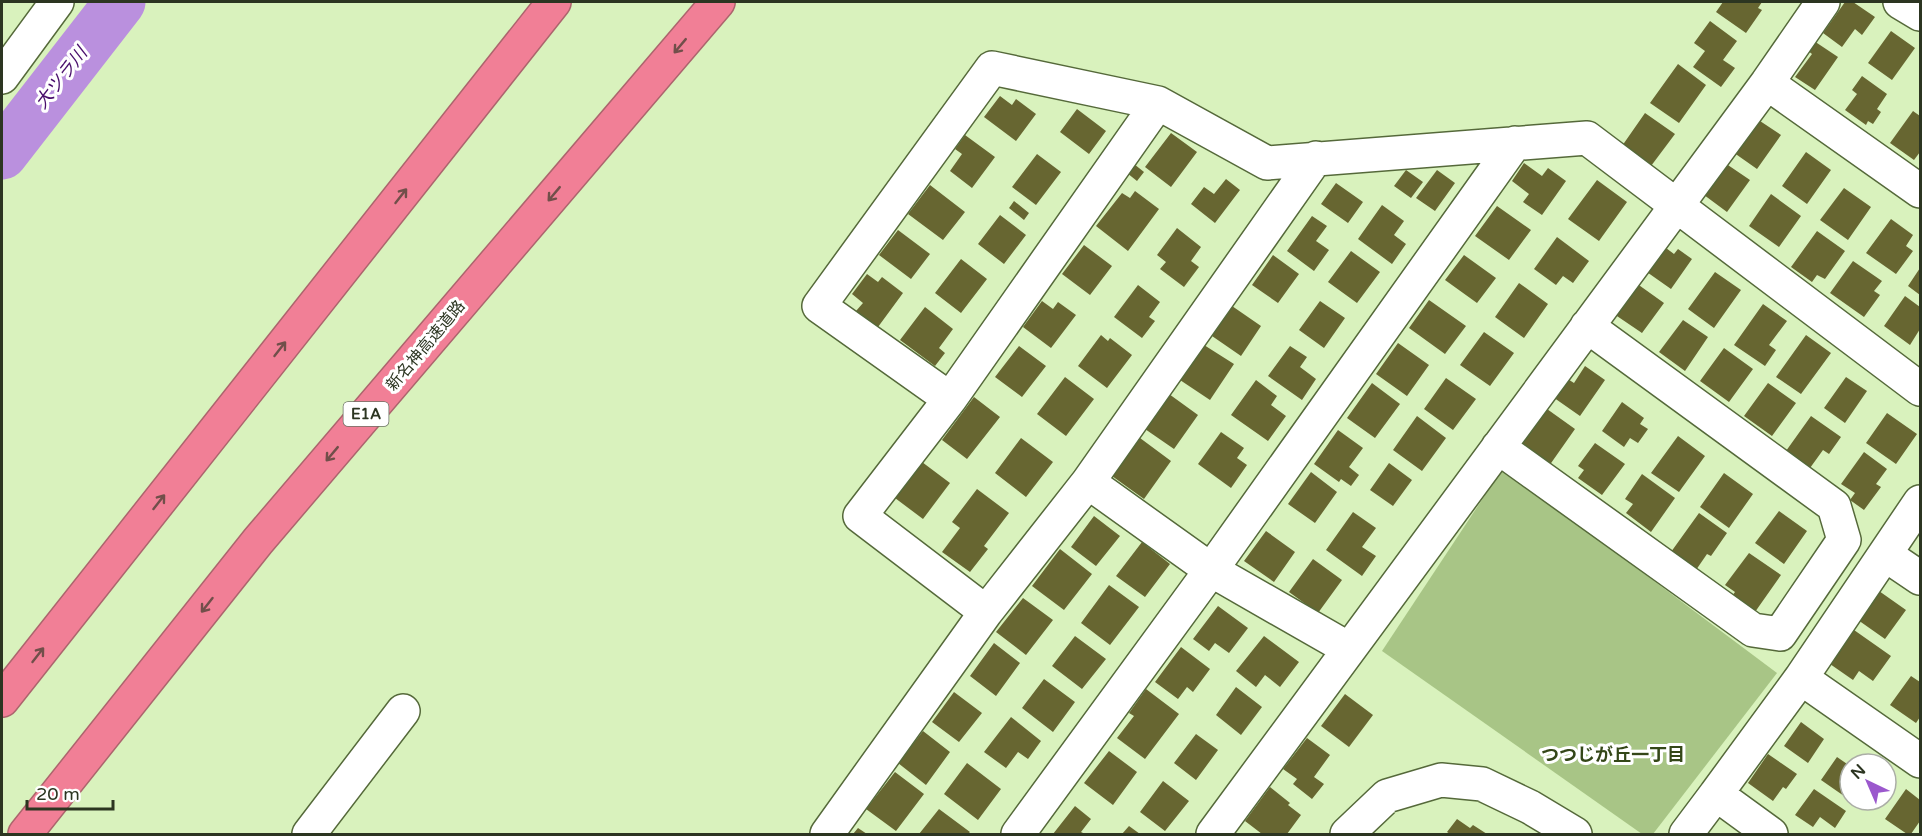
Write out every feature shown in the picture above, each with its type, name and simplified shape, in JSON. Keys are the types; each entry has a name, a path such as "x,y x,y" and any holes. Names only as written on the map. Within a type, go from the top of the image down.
{"highway":[{"path":"2,700 554,2"},
{"name":"新名神高速道路","path":"25,834 258,541 718,2"}],"street":[{"path":"2,77 57,2"},
{"path":"1213,834 1767,83 1823,2"},
{"path":"1900,2 1920,14"},
{"path":"950,399 819,306 992,68 1158,103 1267,164 1316,158 1587,138 1920,389"},
{"path":"1767,83 1920,191"},
{"path":"987,612 860,516 950,399 1158,103"},
{"path":"1018,834 1515,143"},
{"path":"827,834 987,612 1088,482 1316,158"},
{"path":"1498,447 1753,630 1780,633 1844,540 1834,506 1587,326"},
{"path":"1088,482 1210,570 1349,649"},
{"path":"1686,834 1801,678 1920,502"},
{"path":"1886,555 1920,579"},
{"path":"1801,678 1920,761"},
{"path":"309,834 404,711"},
{"path":"1347,834 1387,796 1440,780 1482,784 1530,807 1575,834"},
{"path":"1716,794 1771,834"}],"green space":[{"path":"1503,468 1777,673 1653,834 1642,834 1382,651"}],"building":[{"path":"1723,2 1762,2 1758,8 1762,10 1746,33 1716,12"},
{"path":"1845,2 1853,2 1875,17 1862,35 1855,29 1842,47 1823,33"},
{"path":"1710,21 1737,41 1723,60 1735,68 1721,87 1693,67 1705,51 1694,43"},
{"path":"1891,31 1915,48 1892,80 1868,63"},
{"path":"1814,41 1838,57 1815,90 1795,77 1812,54 1807,50"},
{"path":"1678,64 1706,85 1679,123 1650,103"},
{"path":"1862,76 1887,94 1877,109 1881,112 1873,124 1868,121 1866,125 1845,110 1857,94 1852,90"},
{"path":"1000,96 1012,105 1016,99 1036,114 1016,141 984,117"},
{"path":"1077,109 1106,131 1089,154 1060,132"},
{"path":"1913,111 1920,116 1920,152 1914,160 1890,143"},
{"path":"1645,113 1675,134 1651,166 1622,146"},
{"path":"1760,121 1781,135 1757,169 1730,150 1745,130 1750,134"},
{"path":"1171,133 1197,152 1171,187 1145,167"},
{"path":"965,135 995,157 972,188 950,171 962,154 955,149"},
{"path":"1806,152 1831,170 1807,204 1782,186"},
{"path":"1037,154 1061,172 1036,205 1012,187"},
{"path":"1722,161 1750,180 1727,212 1700,192"},
{"path":"1524,163 1542,176 1548,168 1566,181 1542,215 1523,202 1529,194 1512,181"},
{"path":"1134,164 1144,172 1137,181 1127,173"},
{"path":"1406,170 1423,182 1411,198 1394,186"},
{"path":"1437,170 1455,183 1435,211 1416,198"},
{"path":"1226,179 1240,190 1215,223 1191,204 1204,187 1214,194"},
{"path":"1597,180 1627,202 1599,241 1568,219"},
{"path":"1336,183 1363,202 1348,223 1321,204"},
{"path":"930,185 965,212 943,240 908,214"},
{"path":"1844,188 1871,207 1848,240 1820,220"},
{"path":"1135,191 1159,209 1128,251 1096,226 1122,193 1130,198"},
{"path":"1771,194 1801,216 1779,247 1749,226"},
{"path":"1014,201 1029,213 1024,220 1009,208"},
{"path":"1382,205 1404,221 1394,235 1406,244 1392,264 1358,239"},
{"path":"1497,206 1531,230 1509,260 1475,236"},
{"path":"1000,215 1026,235 1004,264 978,244"},
{"path":"1312,216 1327,226 1316,241 1329,250 1314,271 1287,251"},
{"path":"1891,219 1913,235 1906,246 1913,251 1896,274 1866,253"},
{"path":"1177,228 1201,247 1191,261 1199,267 1184,287 1160,269 1166,262 1157,255"},
{"path":"898,230 930,254 911,279 879,255"},
{"path":"1817,231 1845,251 1825,279 1817,275 1812,282 1791,267"},
{"path":"1557,237 1589,261 1573,283 1563,276 1556,285 1534,269"},
{"path":"1084,245 1112,266 1090,295 1062,274"},
{"path":"1662,245 1674,254 1678,249 1692,259 1671,289 1644,270"},
{"path":"1351,251 1380,272 1357,303 1328,282"},
{"path":"1273,255 1299,274 1278,303 1252,285"},
{"path":"1464,255 1496,278 1477,303 1445,280"},
{"path":"961,259 987,279 961,313 935,293"},
{"path":"1853,261 1882,281 1874,291 1880,295 1864,317 1830,293"},
{"path":"1920,268 1920,295 1908,286"},
{"path":"1715,272 1741,290 1714,328 1688,309"},
{"path":"867,274 878,282 882,277 903,293 878,327 856,311 863,303 852,294"},
{"path":"1519,283 1548,304 1524,338 1495,317"},
{"path":"1636,283 1664,303 1642,333 1614,314"},
{"path":"1138,285 1160,302 1149,317 1155,321 1142,338 1114,317"},
{"path":"1905,296 1920,307 1920,329 1910,345 1884,326"},
{"path":"1429,300 1466,326 1445,354 1409,328"},
{"path":"1042,301 1053,309 1058,302 1076,315 1051,348 1023,327"},
{"path":"1320,301 1345,318 1324,348 1299,330"},
{"path":"1763,304 1787,321 1769,345 1776,350 1765,366 1734,345"},
{"path":"1232,306 1261,326 1241,356 1212,336"},
{"path":"925,307 953,329 939,348 945,353 935,366 900,340"},
{"path":"1683,320 1708,337 1685,371 1659,352"},
{"path":"1484,332 1514,353 1490,386 1460,365"},
{"path":"1101,335 1108,341 1110,338 1132,355 1107,388 1078,366"},
{"path":"1806,335 1831,353 1801,394 1776,377"},
{"path":"1398,343 1429,365 1407,396 1376,374"},
{"path":"1204,345 1234,364 1210,400 1180,380"},
{"path":"1019,346 1046,366 1022,397 995,377"},
{"path":"1290,346 1307,357 1300,367 1316,379 1302,400 1268,376"},
{"path":"1724,348 1753,369 1729,402 1700,381"},
{"path":"1585,366 1605,380 1580,416 1550,395 1563,376 1574,383"},
{"path":"1065,377 1094,399 1066,436 1037,414"},
{"path":"1846,377 1867,391 1845,423 1824,408"},
{"path":"1446,378 1476,399 1453,430 1424,409"},
{"path":"1256,380 1277,396 1271,405 1286,416 1268,441 1231,415"},
{"path":"1372,383 1400,404 1375,438 1347,418"},
{"path":"1768,383 1796,403 1772,436 1744,416"},
{"path":"1169,394 1198,415 1174,449 1145,429"},
{"path":"974,397 1000,417 967,459 942,440"},
{"path":"1622,402 1644,418 1640,424 1648,429 1638,443 1630,438 1624,447 1602,431"},
{"path":"1547,409 1575,429 1549,466 1520,446"},
{"path":"1887,413 1917,434 1896,464 1866,443"},
{"path":"1417,416 1446,438 1422,471 1393,450"},
{"path":"1811,416 1841,437 1829,454 1823,450 1810,468 1786,451"},
{"path":"1338,430 1363,448 1349,467 1359,475 1351,486 1341,479 1339,482 1314,464"},
{"path":"1221,432 1244,448 1237,458 1247,465 1231,488 1198,464"},
{"path":"1678,436 1705,456 1679,492 1651,473"},
{"path":"1021,438 1053,462 1026,497 995,473"},
{"path":"1140,438 1171,461 1144,499 1112,476"},
{"path":"1595,443 1625,464 1602,495 1578,478 1584,470 1578,466"},
{"path":"1864,452 1887,469 1876,484 1881,487 1864,510 1850,500 1855,493 1841,484"},
{"path":"922,462 950,483 923,519 895,498"},
{"path":"1389,463 1412,480 1393,506 1370,490"},
{"path":"1311,472 1337,492 1315,523 1288,504"},
{"path":"1724,473 1753,494 1729,528 1700,507"},
{"path":"1642,474 1675,498 1651,532 1626,513 1633,504 1625,499"},
{"path":"977,489 1009,513 984,546 988,549 970,572 942,552 960,528 952,522"},
{"path":"1779,511 1807,531 1784,564 1755,543"},
{"path":"1353,512 1376,528 1362,547 1376,556 1362,576 1326,550"},
{"path":"1699,513 1727,533 1711,556 1707,554 1696,570 1671,552"},
{"path":"1094,516 1120,536 1096,566 1071,547"},
{"path":"1266,531 1295,552 1274,582 1244,561"},
{"path":"1142,542 1170,564 1145,597 1116,576"},
{"path":"1060,549 1092,574 1064,610 1032,586"},
{"path":"1749,553 1781,575 1755,612 1732,596 1735,592 1725,585"},
{"path":"1313,559 1342,580 1318,613 1289,592"},
{"path":"1109,585 1139,607 1110,645 1081,623"},
{"path":"1879,591 1906,610 1885,639 1858,620"},
{"path":"1023,598 1053,620 1026,655 996,632"},
{"path":"1218,606 1248,628 1229,653 1215,643 1209,651 1193,639"},
{"path":"1854,630 1891,656 1873,681 1859,671 1853,680 1830,664"},
{"path":"1075,636 1106,659 1082,689 1052,666"},
{"path":"1264,636 1299,662 1280,687 1265,675 1256,687 1236,671"},
{"path":"994,643 1020,663 996,696 970,676"},
{"path":"1181,647 1210,669 1193,692 1187,687 1178,699 1155,682"},
{"path":"1911,676 1920,682 1920,717 1916,723 1890,705"},
{"path":"1044,679 1075,702 1053,732 1022,708"},
{"path":"1236,687 1262,707 1241,735 1216,715"},
{"path":"1146,689 1179,714 1145,759 1117,738 1134,716 1129,713"},
{"path":"954,692 982,713 959,742 932,722"},
{"path":"1345,694 1373,715 1349,747 1321,726"},
{"path":"1011,717 1041,741 1028,759 1018,752 1006,768 984,752"},
{"path":"1801,722 1824,739 1808,763 1784,746"},
{"path":"923,731 950,752 926,785 898,763"},
{"path":"1196,734 1218,750 1196,780 1174,763"},
{"path":"1307,738 1330,755 1314,777 1324,784 1312,799 1293,784 1297,779 1283,769"},
{"path":"1109,751 1137,772 1113,805 1084,783"},
{"path":"1768,754 1797,774 1786,789 1783,787 1773,801 1748,783"},
{"path":"1837,757 1838,758 1838,792 1821,780"},
{"path":"967,763 1001,789 978,820 944,794"},
{"path":"895,772 924,794 896,831 866,809"},
{"path":"1163,781 1189,801 1165,831 1140,812"},
{"path":"1270,787 1301,815 1287,834 1262,834 1245,821"},
{"path":"1814,789 1838,806 1838,812 1845,812 1835,828 1820,817 1813,827 1795,815"},
{"path":"1906,789 1920,800 1920,821 1911,834 1907,834 1885,819 1890,812 1898,812 1898,800"},
{"path":"1075,806 1091,819 1081,832 1085,834 1053,834"},
{"path":"939,809 970,832 968,834 919,834"},
{"path":"1457,819 1470,828 1473,825 1487,834 1450,834 1447,832"},
{"path":"1129,826 1140,834 1122,834"},
{"path":"858,828 867,834 853,834"}],"waterway":[{"name":"大ツラ川","path":"2,154 120,2"}],"district":[{"name":"つつじが丘一丁目","path":"1613,755"}]}
